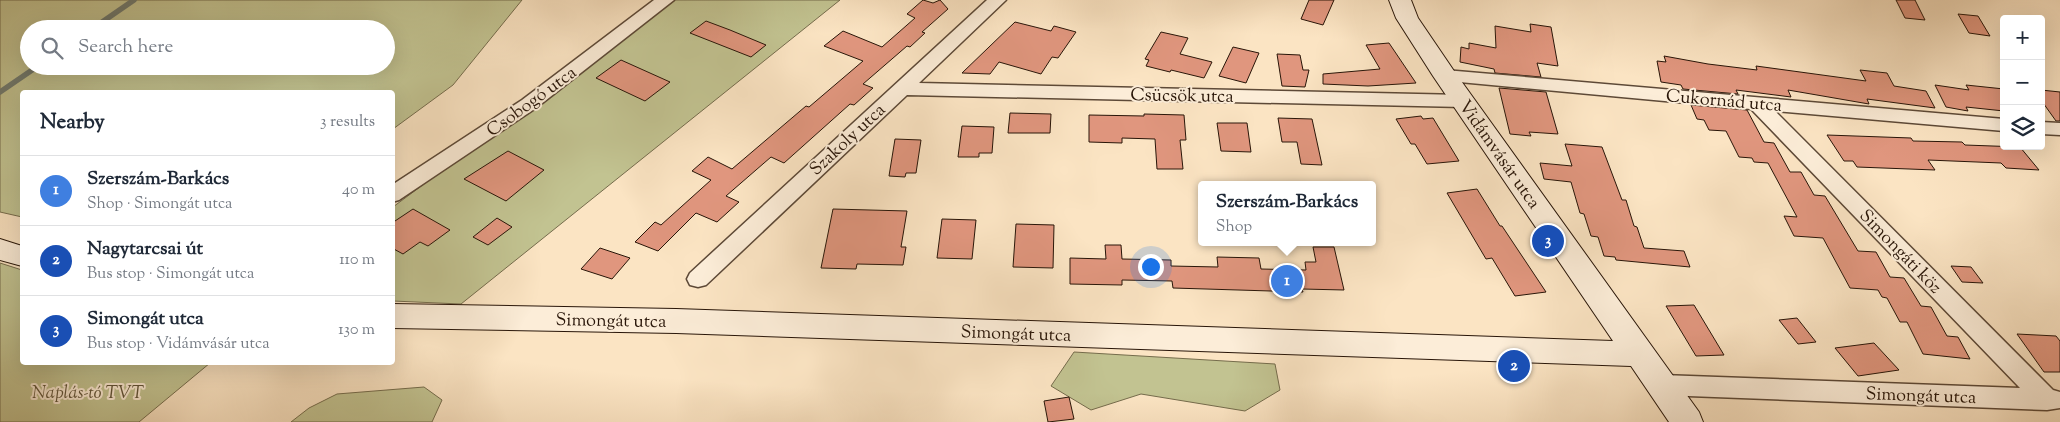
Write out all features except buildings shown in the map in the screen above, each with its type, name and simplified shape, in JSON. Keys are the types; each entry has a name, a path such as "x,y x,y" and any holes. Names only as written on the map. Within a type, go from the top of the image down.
{"main road":[{"name":"Vidámvásár utca","path":"1400,0 1407,18 1445,76 1687,422"},
{"path":"0,249 20,255"},
{"name":"Simongát utca","path":"395,316 686,321 1640,354"}],"street":[{"name":"Csobogó utca","path":"395,193 529,104 665,0"},
{"name":"Szakoly utca","path":"698,279 997,0"},
{"name":"Cukornád utca","path":"1445,76 2000,125"},
{"name":"Csücsök utca","path":"901,89 1463,101"},
{"name":"Simongáti köz","path":"1756,103 2054,400"},
{"path":"2045,128 2060,129"},
{"name":"Simongát utca","path":"1662,385 2054,400"}],"green space":[{"path":"0,0 522,0 453,85 395,128 395,90 20,90 20,217 0,212"},
{"path":"671,0 840,0 461,304 395,301 395,206"},
{"name":"Naplás-tó TVT","path":"0,263 20,269 20,365 208,365 139,422 0,422"},
{"path":"1074,352 1275,364 1280,390 1245,411 1141,394 1091,410 1051,386"},
{"path":"424,387 442,400 432,422 291,422 309,408 337,394"}],"waterway":[{"path":"105,20 134,0"},
{"path":"0,92 25,75"}],"place":[{"name":"Simongát utca","path":"1548,241"},
{"name":"Szerszám-Barkács","path":"1287,281"},
{"name":"Nagytarcsai út","path":"1514,366"}]}
